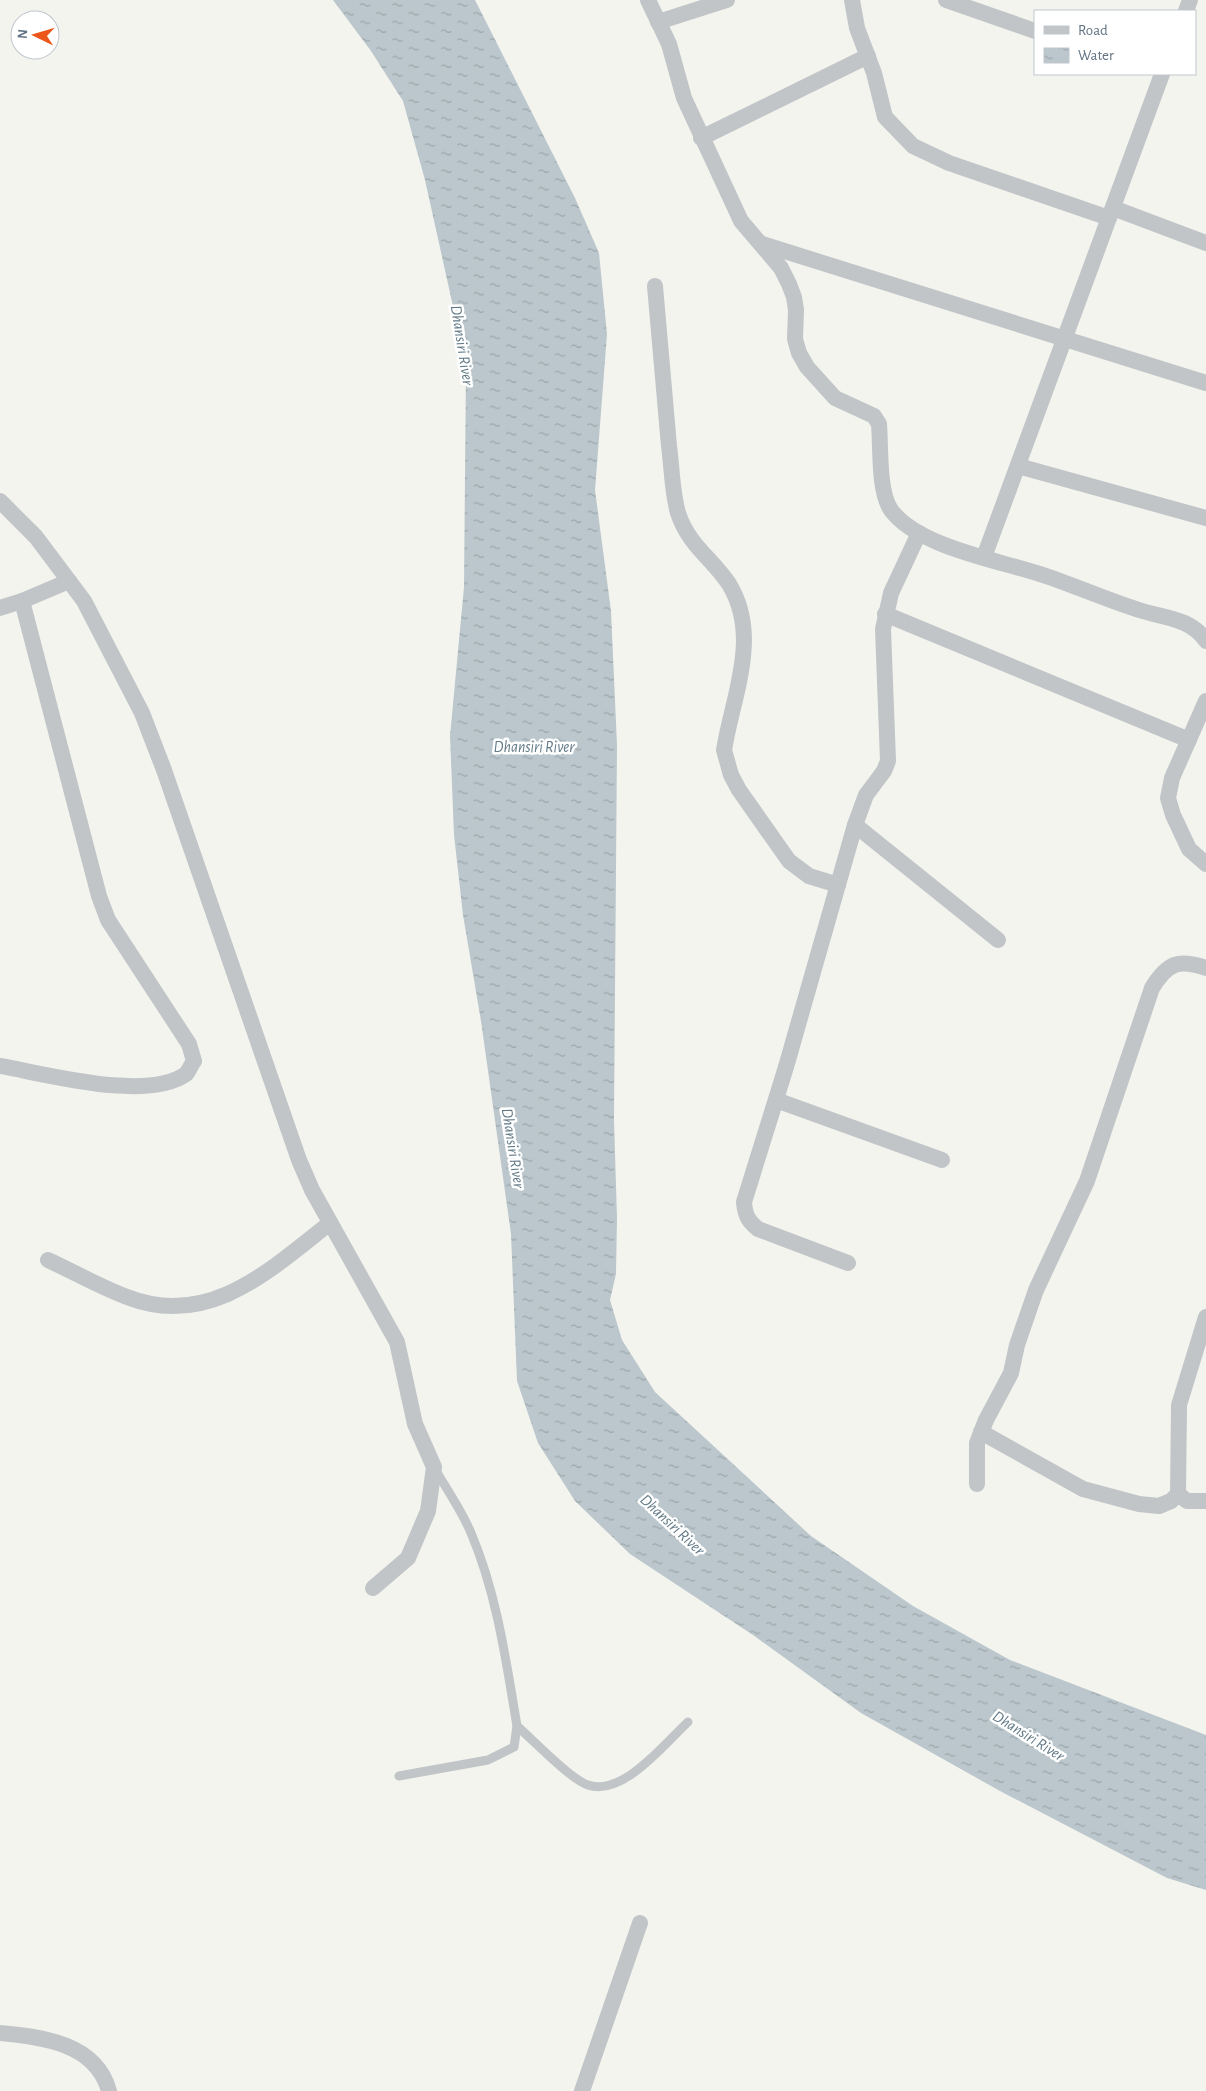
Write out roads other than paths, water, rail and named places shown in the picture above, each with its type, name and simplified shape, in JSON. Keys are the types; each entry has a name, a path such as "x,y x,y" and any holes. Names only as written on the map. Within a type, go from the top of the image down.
{"street":[{"path":"648,0 669,44 684,98 741,221 781,268 794,297 796,310 794,339 799,353 807,367 834,398 874,416 879,424 883,487 890,508 903,523 919,534 1046,576 1148,613 1186,622 1204,632"},
{"path":"658,22 726,0"},
{"path":"852,0 857,28 868,56 885,117 913,146 949,163 1206,243"},
{"path":"946,0 1034,31"},
{"path":"701,138 868,56"},
{"path":"984,557 1162,75"},
{"path":"762,244 1206,383"},
{"path":"655,286 668,434 678,513 686,534 696,548 728,583 738,602 744,625 743,664 724,750 727,762 739,790 789,861 809,876 838,885"},
{"path":"1018,466 1206,518"},
{"path":"0,501 36,537 84,601 142,713 168,779 299,1160 330,1223 397,1342 415,1424 434,1467 428,1511 408,1558 374,1588"},
{"path":"848,1264 758,1229 750,1223 745,1214 746,1193 776,1100 855,825 866,795 884,771 888,762 882,629 897,577 919,534"},
{"path":"0,608 22,602 69,581"},
{"path":"0,1066 98,1083 151,1086 170,1082 187,1073 194,1061 189,1044 108,920 91,868 22,602"},
{"path":"885,614 1189,740"},
{"path":"1206,701 1172,778 1168,798 1172,815 1189,849 1206,864"},
{"path":"855,825 998,940"},
{"path":"977,1484 977,1443 1011,1373 1016,1345 1036,1290 1087,1180 1152,988 1158,978 1176,963 1184,961 1206,968"},
{"path":"776,1100 942,1160"},
{"path":"48,1260 128,1298 156,1304 184,1306 202,1304 227,1295 258,1278 330,1223"},
{"path":"981,1432 1083,1489 1139,1504 1159,1506 1170,1501 1178,1494 1179,1405 1206,1317"},
{"path":"1178,1494 1187,1501 1206,1501"},
{"path":"582,2091 640,1923"},
{"path":"0,2033 22,2035 69,2045 86,2056 99,2070 109,2091"}],"lane":[{"path":"399,1776 488,1760 514,1747 517,1726 494,1601 482,1560 470,1530 434,1467"},
{"path":"517,1726 580,1780 588,1785 605,1786 621,1782 637,1770 688,1722"}],"water":[{"name":"Dhansiri River","path":"333,0 475,0 575,198 599,253 607,334 595,490 611,611 617,745 614,1120 617,1218 616,1274 610,1300 622,1340 655,1392 811,1536 913,1606 1010,1660 1206,1735 1206,1890 1167,1878 1000,1791 861,1713 753,1635 630,1554 575,1501 538,1443 517,1381 511,1234 481,1021 463,915 454,835 450,736 464,587 466,365 425,180 403,101 371,51"}]}
